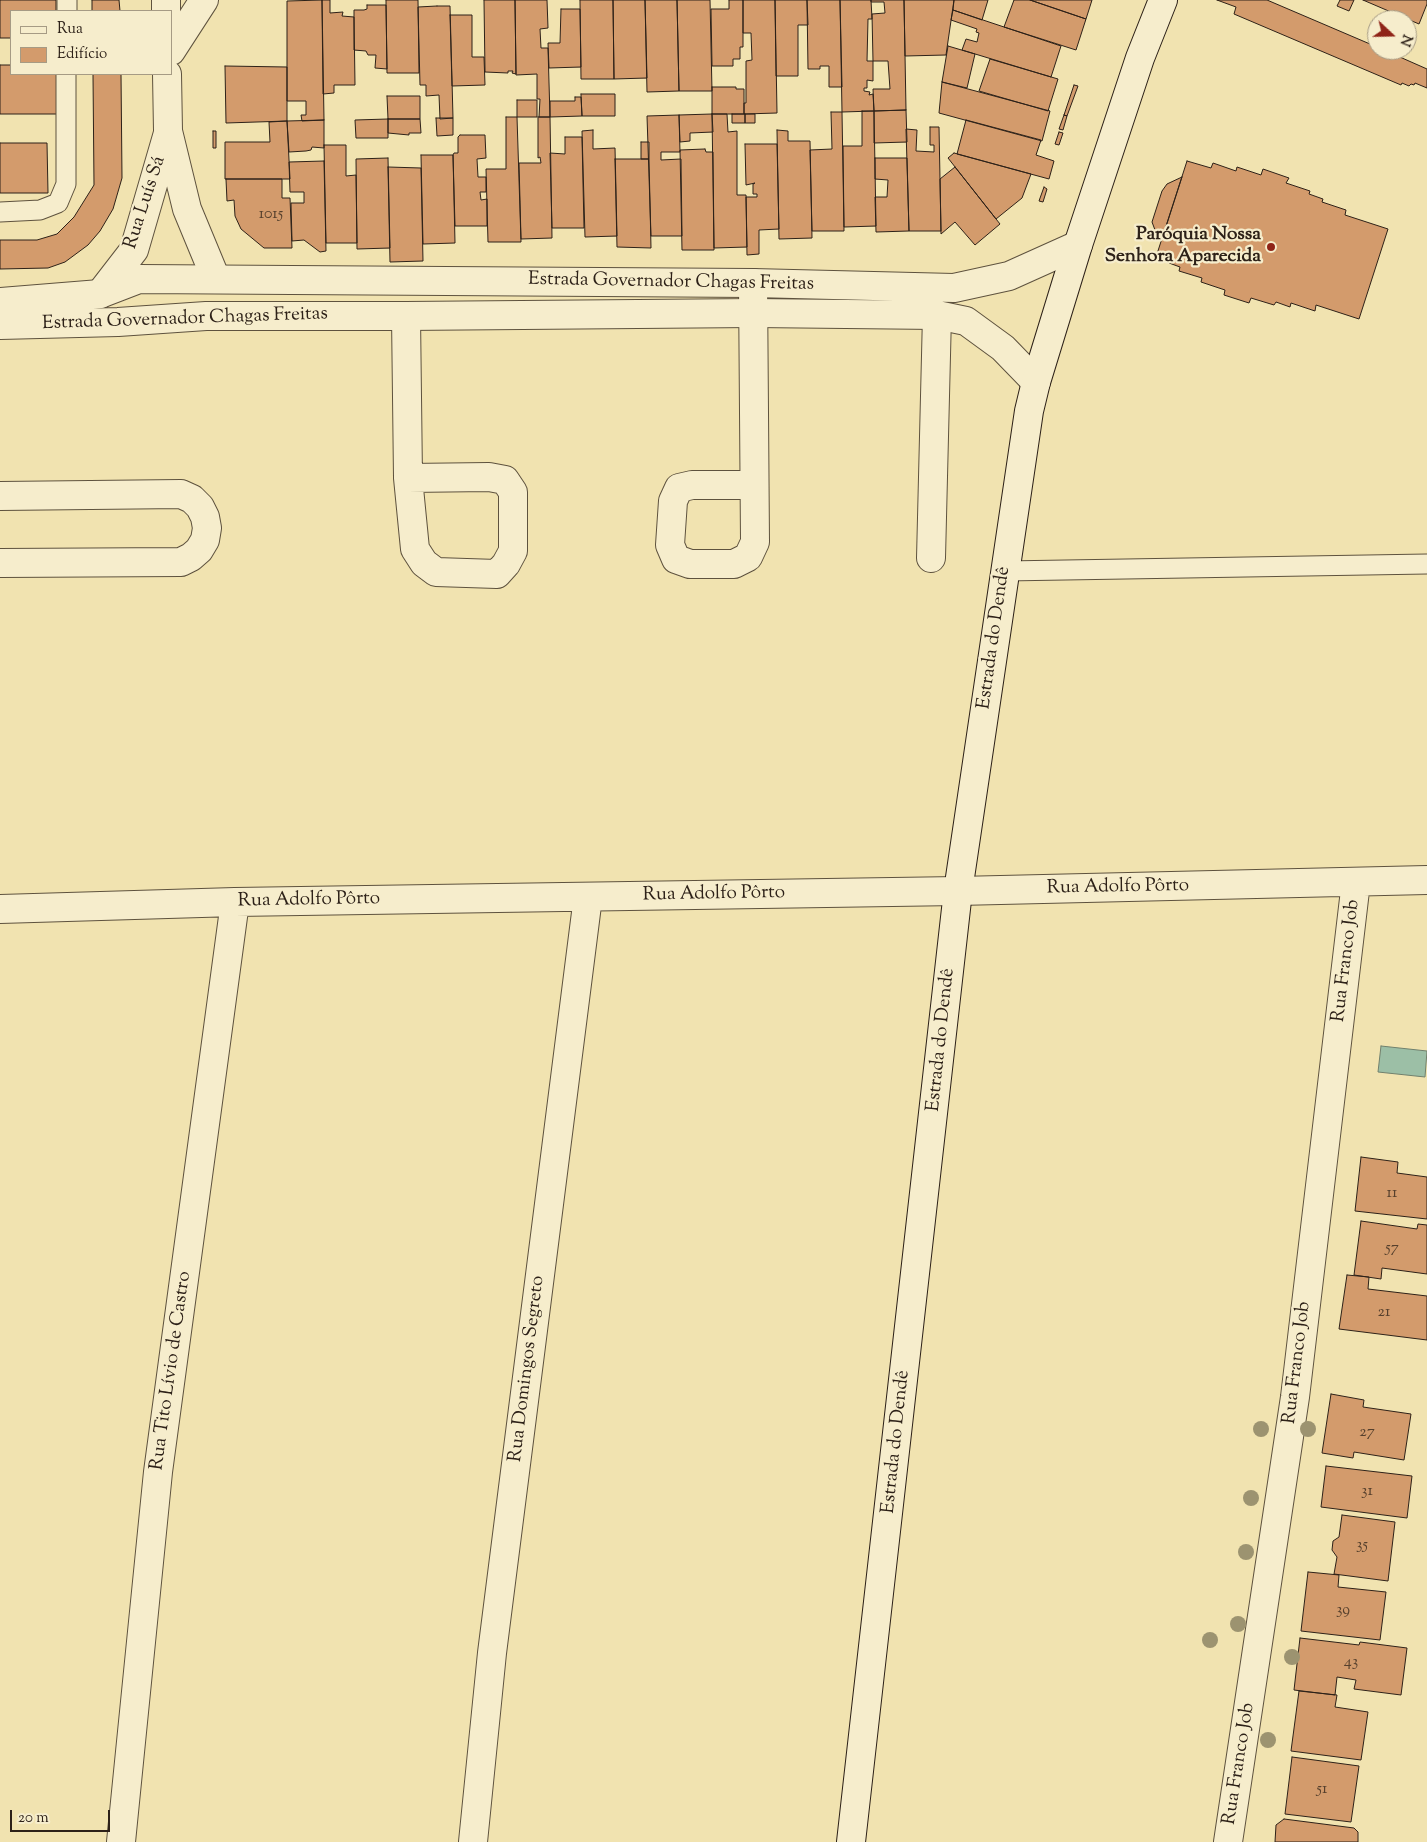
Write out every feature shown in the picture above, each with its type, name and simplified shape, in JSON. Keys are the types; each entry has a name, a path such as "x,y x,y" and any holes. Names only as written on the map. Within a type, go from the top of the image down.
{"street":[{"path":"172,49 204,0"},
{"path":"1078,245 1140,58 1163,0"},
{"name":"Rua Luís Sá","path":"167,75 168,131 187,209 216,279"},
{"name":"Rua Luís Sá","path":"100,294 134,250 168,131"},
{"name":"Estrada Governador Chagas Freitas","path":"0,302 100,294 139,279 754,283 954,288 1009,276 1078,245"},
{"name":"Estrada do Dendê","path":"851,1842 958,891 1022,455 1036,382 1078,245"},
{"path":"206,316 216,279"},
{"path":"754,283 754,485"},
{"path":"100,294 118,322"},
{"name":"Estrada Governador Chagas Freitas","path":"0,325 118,322 206,316 754,313 937,314 966,321 1003,348 1036,382"},
{"path":"931,558 937,314"},
{"path":"406,316 408,478 415,549 424,564 436,572 498,574 513,551 513,492 505,480 489,477 408,478"},
{"path":"0,496 181,494 192,499 200,507 205,517 207,528 205,540 199,550 181,562 0,563"},
{"name":"Rua Adolfo Pôrto","path":"0,909 235,902 958,891 1427,880"},
{"name":"Rua Franco Job","path":"1228,1842 1295,1397 1356,882"},
{"name":"Rua Domingos Segreto","path":"473,1842 492,1653 588,897"},
{"name":"Rua Tito Lívio de Castro","path":"121,1842 158,1472 235,902"}],"lane":[{"path":"0,212 40,210 58,203 66,184 66,75"},
{"path":"1005,571 1427,564"}],"shaded area":[{"path":"1381,1046 1427,1051 1425,1077 1378,1072"}],"building":[{"path":"0,0 56,0 56,10 10,10 10,38 0,38"},
{"path":"92,0 119,0 120,10 92,10"},
{"path":"322,0 330,0 330,13 343,12 342,16 354,17 355,85 334,85 334,93 323,94"},
{"path":"322,0 324,120 302,121 301,115 306,115 306,101 287,101 287,1"},
{"path":"386,0 418,0 419,73 387,73"},
{"path":"484,0 515,0 516,74 512,73 513,71 508,71 508,73 485,72"},
{"path":"515,0 547,0 548,28 540,29 541,48 548,48 550,117 539,117 540,99 537,99 537,74 516,75"},
{"path":"580,0 613,0 614,79 581,79"},
{"path":"613,0 645,0 647,78 614,79"},
{"path":"645,0 677,0 679,91 647,92"},
{"path":"677,0 710,0 712,91 679,91"},
{"path":"729,0 743,0 743,47 740,47 740,59 733,59 733,66 712,66 711,9 729,9"},
{"path":"743,0 775,0 777,113 744,114 744,103 746,103 746,61 752,60 751,33 743,33"},
{"path":"775,0 807,0 808,25 798,25 798,76 776,76"},
{"path":"807,0 840,0 842,87 829,87 829,66 820,66 820,69 808,69"},
{"path":"840,0 871,0 872,19 868,19 867,61 873,61 873,81 867,80 867,88 864,88 864,91 870,92 869,95 873,94 874,111 842,112"},
{"path":"871,0 904,0 906,110 874,111 873,89 890,89 888,61 873,61 872,14 885,13 884,2 871,2"},
{"path":"904,0 954,0 946,55 905,56"},
{"path":"954,0 988,0 982,20 953,10"},
{"path":"1014,0 1030,0 1086,19 1076,50 1004,27"},
{"path":"1030,0 1092,0 1086,19"},
{"path":"1217,0 1267,0 1367,43 1367,60 1407,60 1427,69 1427,88 1415,83 1409,86 1402,83 1401,85 1234,14 1236,7"},
{"path":"1340,0 1354,0 1349,11 1337,6"},
{"path":"1363,0 1427,0 1419,24 1417,23 1417,10 1386,10"},
{"path":"367,5 386,5 387,69 375,68 376,55 368,55 366,51 354,50 354,10 367,9"},
{"path":"450,6 453,118 440,119 439,95 426,96 426,85 420,85 418,7"},
{"path":"561,9 580,9 581,67 549,68 548,43 560,43"},
{"path":"953,10 1061,46 1051,77 962,50 966,39 977,42 979,33 976,32 977,29 951,20"},
{"path":"450,15 472,15 472,57 484,57 485,85 452,86"},
{"path":"948,46 975,54 967,88 942,82"},
{"path":"990,59 1058,79 1048,111 979,91"},
{"path":"0,65 10,65 10,75 57,75 57,114 0,114"},
{"path":"225,66 287,67 287,121 226,123"},
{"path":"93,75 121,75 122,178 113,209 100,231 88,245 65,262 48,268 0,269 0,240 37,240 57,234 74,217 94,185"},
{"path":"942,82 1050,111 1042,141 939,113"},
{"path":"1074,85 1078,86 1067,116 1064,115"},
{"path":"712,87 744,89 744,114 712,114"},
{"path":"581,94 615,94 615,116 582,116"},
{"path":"387,96 420,96 420,119 388,119"},
{"path":"575,97 581,97 582,116 550,117 550,101 575,101"},
{"path":"517,100 537,100 537,117 517,117"},
{"path":"906,110 907,142 874,143 874,111"},
{"path":"862,111 874,111 876,226 844,227 843,146 862,146"},
{"path":"831,112 842,112 844,231 812,231 810,150 832,149"},
{"path":"712,114 713,132 690,133 690,141 680,142 679,115"},
{"path":"712,114 727,114 728,132 737,131 737,195 746,195 747,247 714,248"},
{"path":"732,114 745,114 745,123 732,123"},
{"path":"745,114 755,114 755,123 745,123"},
{"path":"679,115 680,152 661,152 661,160 681,159 682,236 651,236 647,116"},
{"path":"1064,115 1067,116 1063,130 1059,129"},
{"path":"506,117 517,117 521,242 488,242 486,169 506,169"},
{"path":"538,117 550,117 552,238 521,239 519,163 541,163 540,157 538,158"},
{"path":"436,118 453,118 453,135 437,136"},
{"path":"388,119 388,138 356,138 355,120"},
{"path":"388,119 420,119 421,133 409,133 409,135 388,133"},
{"path":"324,120 324,148 312,147 311,150 289,152 287,121"},
{"path":"966,120 1041,140 1036,155 1054,161 1049,179 957,154"},
{"path":"287,121 290,179 225,179 225,142 270,142 269,122"},
{"path":"930,127 939,127 941,231 909,231 906,129 917,130 916,151 934,152 934,145 930,145"},
{"path":"593,130 593,149 615,148 617,236 585,237 582,131"},
{"path":"777,130 788,131 788,141 810,141 812,238 779,239"},
{"path":"213,131 216,131 216,148 213,148"},
{"path":"1059,132 1063,133 1059,145 1055,144"},
{"path":"460,135 485,135 486,158 477,159 478,177 486,177 486,192 480,192 481,200 487,199 487,226 455,226 453,155 458,153 458,137"},
{"path":"565,137 582,137 584,228 552,228 550,153 565,154"},
{"path":"641,142 649,142 649,159 641,159"},
{"path":"0,143 47,143 48,193 0,193"},
{"path":"745,144 777,144 779,229 759,230 759,254 747,255 746,197 757,197 757,194 753,194 753,184 755,183 746,185"},
{"path":"324,145 346,145 346,176 356,175 357,243 326,243"},
{"path":"705,149 706,152 713,152 714,250 682,250 680,150"},
{"path":"954,153 1031,174 1022,198 996,219 948,158"},
{"path":"421,155 453,155 455,243 423,244"},
{"path":"388,158 390,248 357,249 356,159"},
{"path":"875,158 907,158 909,231 876,232 875,197 887,197 888,180 875,179"},
{"path":"615,159 649,159 651,248 617,247"},
{"path":"324,161 326,251 320,252 304,240 292,241 291,203 304,203 304,192 290,192 289,162"},
{"name":"Paróquia Nossa Senhora Aparecida","path":"1187,161 1211,168 1213,163 1236,171 1237,167 1261,175 1263,169 1289,178 1286,183 1310,191 1309,194 1323,199 1322,202 1346,210 1345,215 1388,229 1359,319 1316,305 1315,311 1291,303 1290,307 1276,302 1274,305 1251,298 1249,303 1224,295 1225,290 1201,282 1202,278 1179,271 1180,267 1156,257"},
{"path":"388,167 421,168 423,261 390,262"},
{"path":"955,167 1000,224 975,245 955,222 941,234 940,179"},
{"path":"1182,177 1163,236 1155,230 1152,222 1162,191 1167,184"},
{"path":"226,179 282,179 282,198 290,198 292,248 264,248 241,229 235,216 234,200 227,201"},
{"path":"1044,187 1047,189 1043,202 1039,201"},
{"path":"1361,1157 1398,1162 1397,1173 1427,1177 1427,1219 1355,1211"},
{"path":"1361,1221 1417,1229 1418,1224 1427,1225 1427,1274 1382,1268 1381,1279 1354,1275"},
{"path":"1347,1275 1369,1277 1368,1289 1427,1296 1427,1340 1339,1329"},
{"path":"1331,1394 1364,1400 1363,1407 1411,1414 1404,1460 1354,1452 1353,1458 1322,1453"},
{"path":"1326,1466 1412,1476 1407,1518 1321,1507"},
{"path":"1342,1515 1395,1522 1388,1581 1334,1574 1337,1557 1332,1550 1333,1541 1339,1537"},
{"path":"1308,1572 1339,1575 1338,1587 1386,1592 1380,1640 1301,1631"},
{"path":"1300,1638 1359,1645 1360,1642 1407,1648 1401,1695 1354,1689 1356,1680 1337,1677 1335,1695 1294,1690"},
{"path":"1299,1691 1337,1695 1335,1707 1368,1712 1361,1760 1291,1751"},
{"path":"1292,1757 1359,1766 1351,1822 1285,1814"},
{"path":"1284,1819 1354,1828 1358,1832 1358,1842 1275,1842 1276,1825"}],"place":[{"name":"Paróquia Nossa Senhora Aparecida","path":"1271,247"}]}
